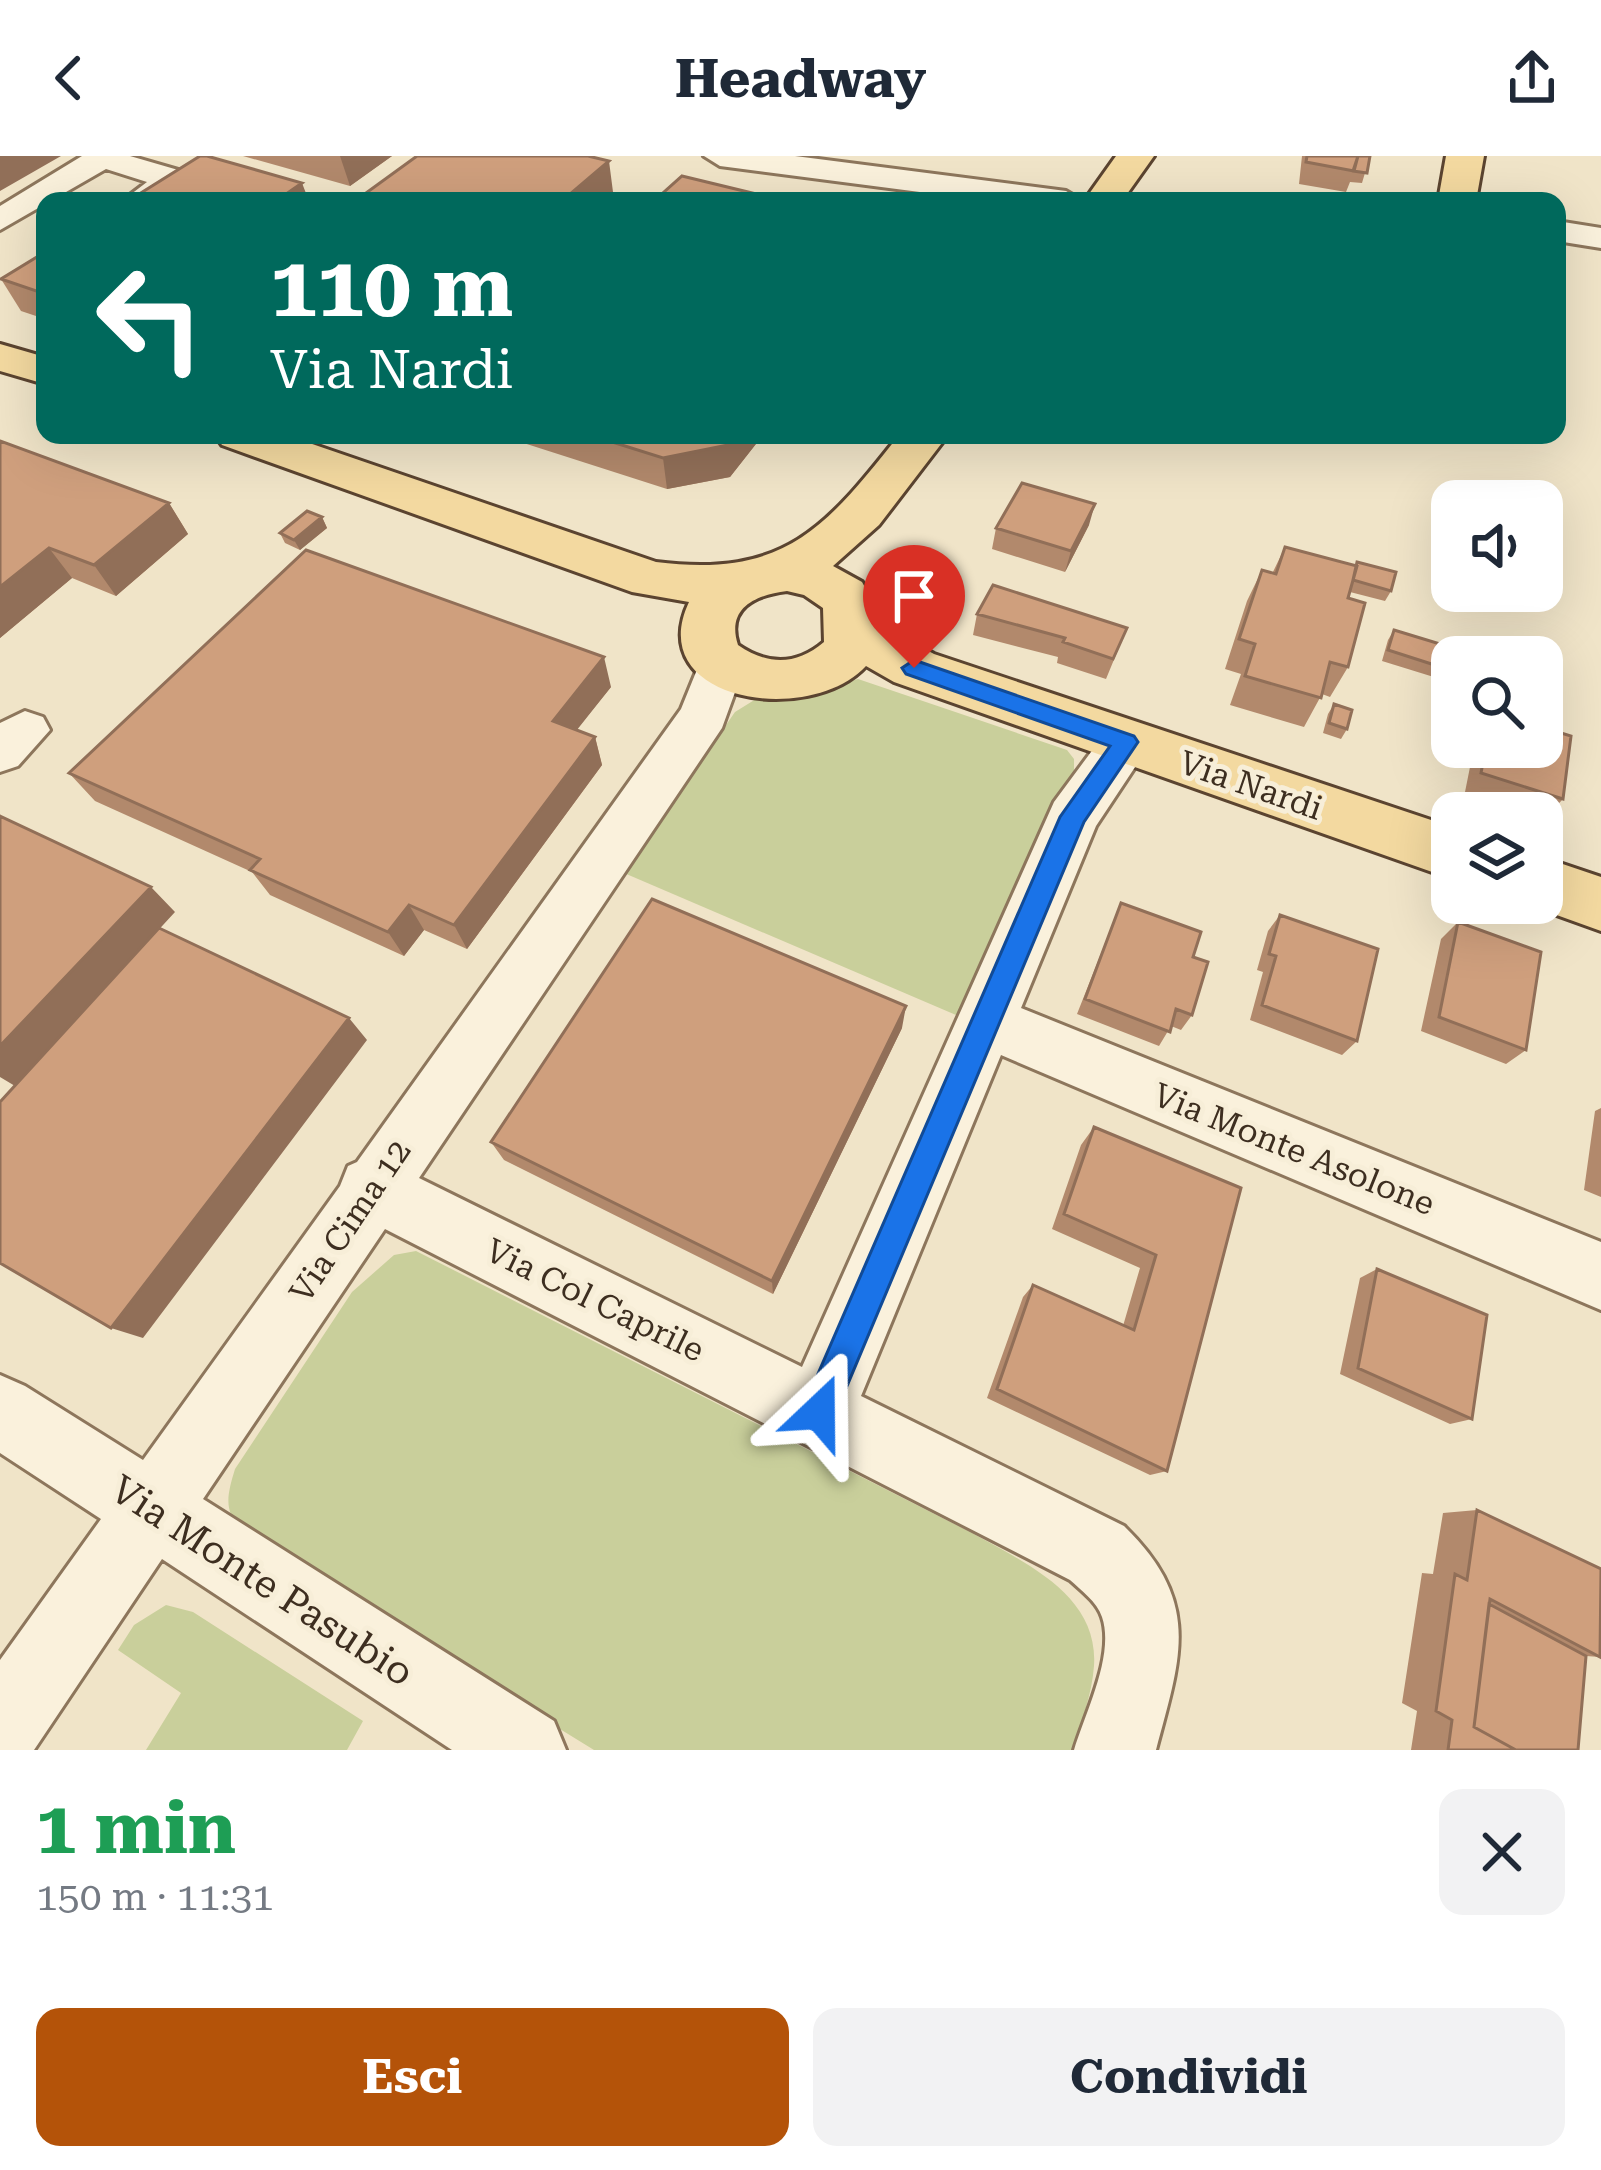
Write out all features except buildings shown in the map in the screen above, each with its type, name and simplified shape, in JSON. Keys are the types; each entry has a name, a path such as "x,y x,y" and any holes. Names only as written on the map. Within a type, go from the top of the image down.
{"main road":[{"path":"1459,192 1465,156"},
{"path":"0,357 36,368"},
{"path":"265,444 651,579 690,584 763,576 820,579 845,630"},
{"path":"724,671 718,596 815,555 857,522 917,444"},
{"path":"724,671 804,678 845,630 846,555 857,522"},
{"path":"651,579 691,609 724,671"},
{"name":"Via Nardi","path":"845,630 914,668 1431,846"},
{"path":"1563,891 1601,904"}],"street":[{"path":"720,156 997,192"},
{"path":"54,192 103,157 173,179 153,192"},
{"name":"Via Cima 12","path":"0,1729 724,671"},
{"path":"819,1412 1073,817 1126,742"},
{"name":"Via Monte Asolone","path":"988,1022 1601,1276"},
{"name":"Via Col Caprile","path":"371,1188 1097,1552 1124,1575 1140,1601 1145,1632 1114,1750"},
{"name":"Via Monte Pasubio","path":"0,1411 525,1750"}],"green space":[{"path":"858,679 1067,750 1074,759 1074,776 963,1018 624,873 735,712 764,694 821,690"},
{"path":"416,1251 972,1533 1054,1583 1084,1619 1092,1641 1091,1687 1073,1750 594,1750 247,1536 229,1505 235,1469 352,1292 394,1255"},
{"path":"166,1605 193,1612 363,1721 347,1750 146,1750 181,1693 118,1650 134,1625"}],"route":[{"path":"819,1412 1073,817 1126,742 914,668"}]}
